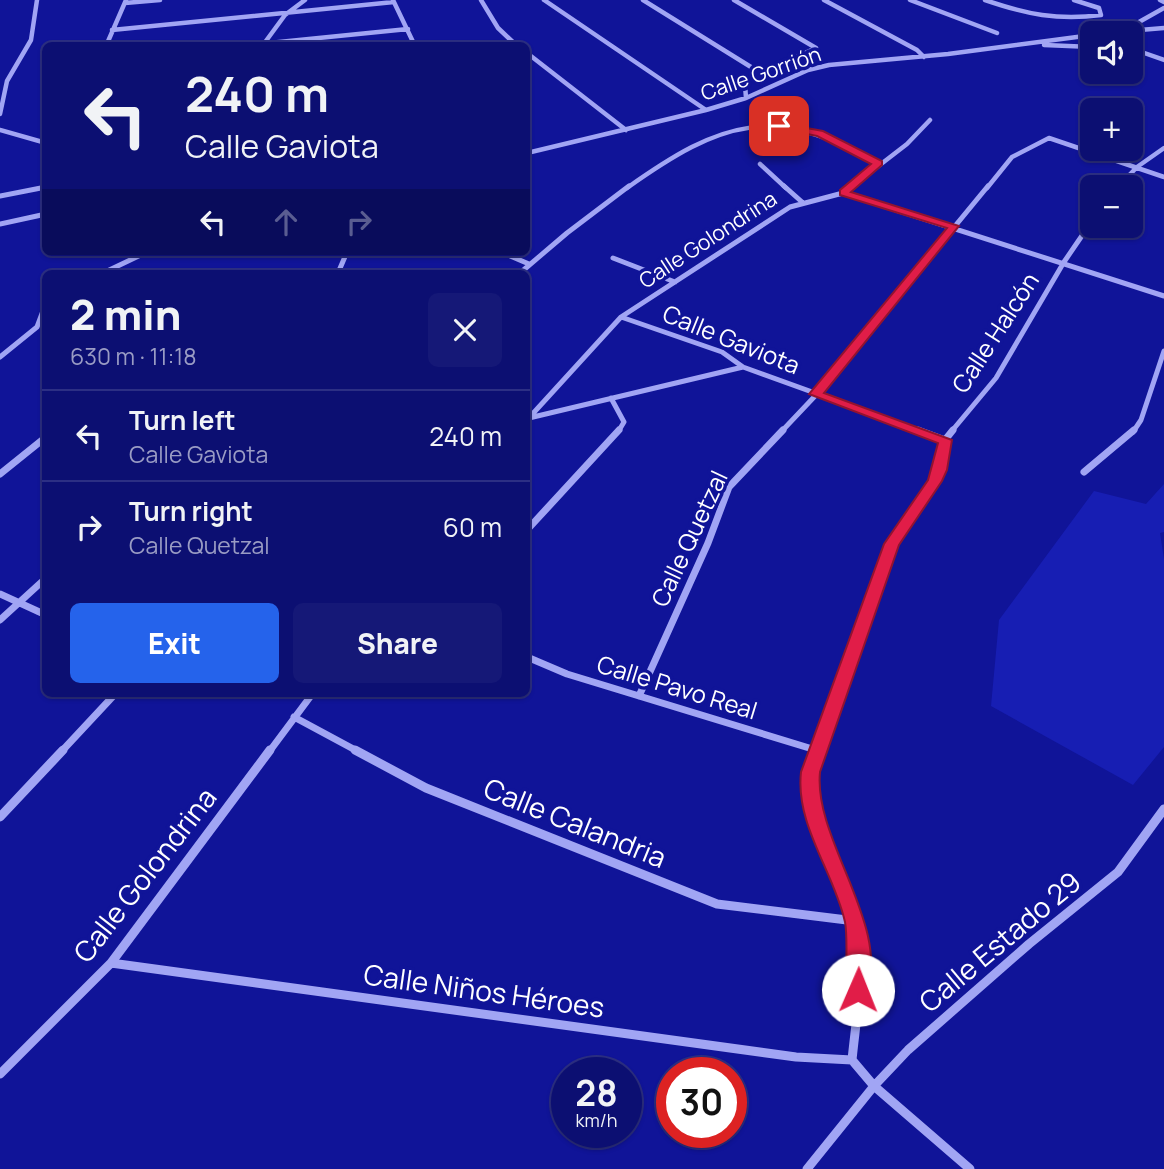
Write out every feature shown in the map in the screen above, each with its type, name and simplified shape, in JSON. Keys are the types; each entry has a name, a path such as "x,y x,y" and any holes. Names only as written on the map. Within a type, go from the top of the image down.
{"street":[{"path":"0,114 7,81 31,40 37,0"},
{"path":"108,42 125,2 160,0"},
{"path":"265,42 285,15 304,0"},
{"path":"481,0 498,28 513,42"},
{"path":"544,0 706,110"},
{"path":"643,0 759,72"},
{"path":"734,0 816,48 759,72 745,85 746,98"},
{"path":"824,0 918,50 924,57"},
{"path":"910,0 997,33"},
{"path":"985,0 1044,20 1059,22 1101,15 1099,8 1074,0"},
{"path":"112,30 285,15 393,1 413,42"},
{"path":"1070,38 1084,31 1139,22 1164,8"},
{"path":"1143,30 1164,28"},
{"path":"279,42 408,29"},
{"path":"334,35 335,42"},
{"name":"Calle Gorrión","path":"530,152 706,110 746,98 808,70 829,65 924,57 1080,37"},
{"path":"1033,43 1080,46"},
{"path":"1143,53 1164,60"},
{"path":"530,55 626,131"},
{"name":"Calle Golondrina","path":"530,417 621,317 802,202 843,193 878,163 906,144 930,120"},
{"path":"523,270 678,154 749,125 779,126 820,133 878,163"},
{"path":"0,130 42,142"},
{"name":"Calle Quetzal","path":"639,696 708,543 729,487 816,394 1012,157 1049,138 1137,167"},
{"path":"1129,175 1164,148"},
{"path":"760,164 802,202"},
{"path":"1137,167 1164,177"},
{"path":"1,195 42,188"},
{"path":"843,193 954,226 1164,296"},
{"path":"0,225 42,215"},
{"name":"Calle Halcón","path":"852,1060 859,967 855,921 814,815 809,786 818,751 892,544 940,470 945,440 996,378 1080,238"},
{"path":"109,270 139,256"},
{"path":"510,256 529,264"},
{"path":"613,258 675,282"},
{"path":"0,357 37,327 42,314"},
{"name":"Calle Gaviota","path":"621,317 722,352 743,367 945,440"},
{"path":"1084,472 1133,432 1141,420 1164,351"},
{"path":"530,418 743,367"},
{"path":"530,527 618,432 624,422 611,398"},
{"path":"0,474 42,441"},
{"path":"0,620 42,582"},
{"path":"0,594 42,613"},
{"name":"Calle Pavo Real","path":"530,658 567,674 818,751"},
{"path":"0,817 112,697"},
{"name":"Calle Golondrina","path":"0,1074 111,963 310,697"},
{"name":"Calle Calandria","path":"294,717 426,788 717,904 855,921"},
{"name":"Calle Estado 29","path":"807,1169 874,1086 999,970 1118,872 1164,809"},
{"name":"Calle Niños Héroes","path":"111,963 796,1057 852,1060"},
{"path":"852,1060 874,1086 970,1169"}],"shaded area":[{"path":"1164,484 1164,532 1160,533 1164,559 1164,747 1133,785 991,706 999,620 1094,491 1146,504"}],"route":[{"path":"779,126 820,133 878,163 843,193 954,226 816,394 945,440 940,470 892,544 810,772 809,786 814,815 855,921 858,990"}]}
